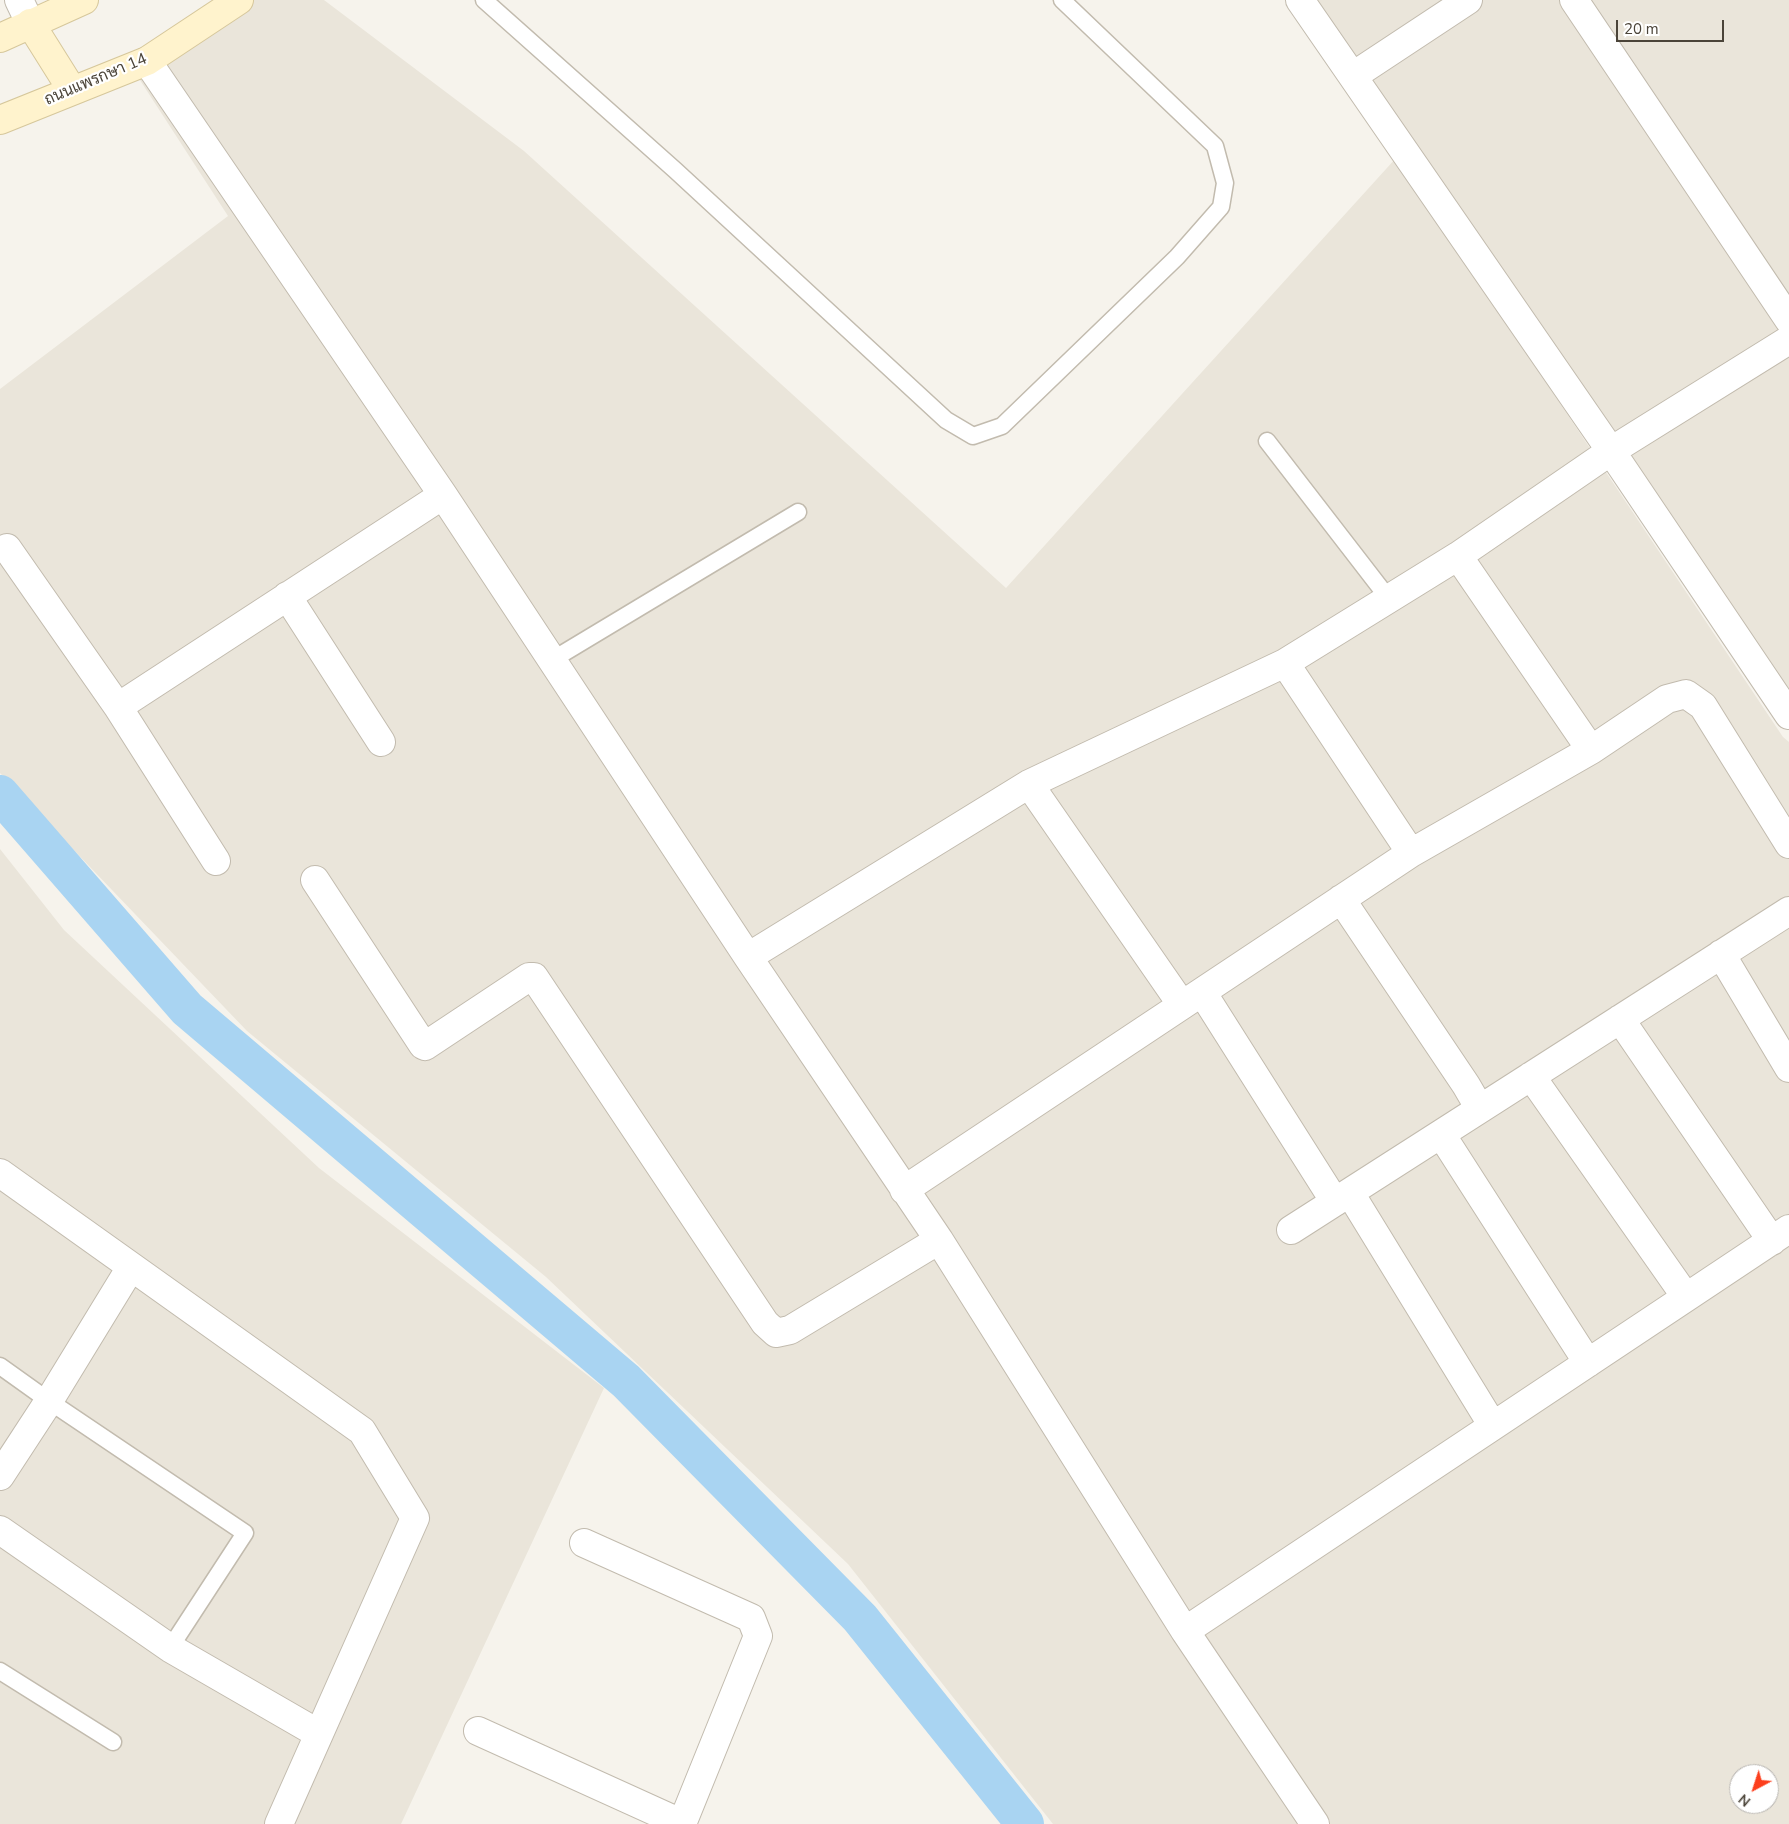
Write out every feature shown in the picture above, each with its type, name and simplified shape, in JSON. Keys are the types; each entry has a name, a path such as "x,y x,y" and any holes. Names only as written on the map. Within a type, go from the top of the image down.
{"main road":[{"path":"0,38 25,12 84,0"},
{"name":"ถนนแพรกษา 14","path":"0,120 147,61 209,8 238,0"},
{"path":"25,12 72,90"}],"street":[{"path":"1300,0 1611,451 1789,715"},
{"path":"1353,76 1468,0"},
{"path":"1574,0 1789,320"},
{"path":"147,61 442,494 748,958 939,1240 1185,1631 1315,1824"},
{"path":"748,958 1029,784 1285,663 1458,556 1611,451 1789,340"},
{"path":"118,707 442,494"},
{"path":"7,548 118,707 216,861"},
{"path":"1458,556 1592,750"},
{"path":"287,596 381,742"},
{"path":"1285,663 1410,853"},
{"path":"904,1190 1410,853 1592,750 1666,699 1686,694 1703,706 1789,844"},
{"path":"1029,784 1342,1197 1493,1426"},
{"path":"315,880 425,1046 529,976 534,977 765,1323 776,1333 790,1330 939,1240"},
{"path":"1341,899 1466,1085 1480,1109"},
{"path":"1291,1230 1789,911"},
{"path":"1721,954 1789,1068"},
{"path":"1185,1631 1780,1235 1620,1019"},
{"path":"1531,1076 1686,1297"},
{"path":"1441,1134 1588,1363"},
{"path":"0,1173 362,1431 415,1518 279,1824"},
{"path":"0,1476 49,1401 131,1267"},
{"path":"0,1530 170,1648 319,1734"},
{"path":"478,1731 682,1824 758,1636 751,1618 584,1543"}],"lane":[{"path":"484,0 675,170 946,420 973,436 1002,426 1177,257 1221,207 1225,184 1215,146 1062,0"},
{"path":"1267,441 1390,599"},
{"path":"552,660 798,512"},
{"path":"0,1366 245,1533 170,1648"},
{"path":"0,1670 113,1742"}],"shaded area":[{"path":"228,0 324,0 524,151 1006,588 1396,158 1783,737 1789,742 1789,1824 1053,1824 848,1564 546,1277 247,1031 0,773 0,389 228,216 136,74"},
{"path":"1298,0 1789,0 1789,730 1383,120"},
{"path":"0,849 64,930 319,1168 604,1388 401,1824 0,1824"}],"waterway":[{"path":"0,794 187,1009 626,1381 860,1618 1025,1824"}]}
